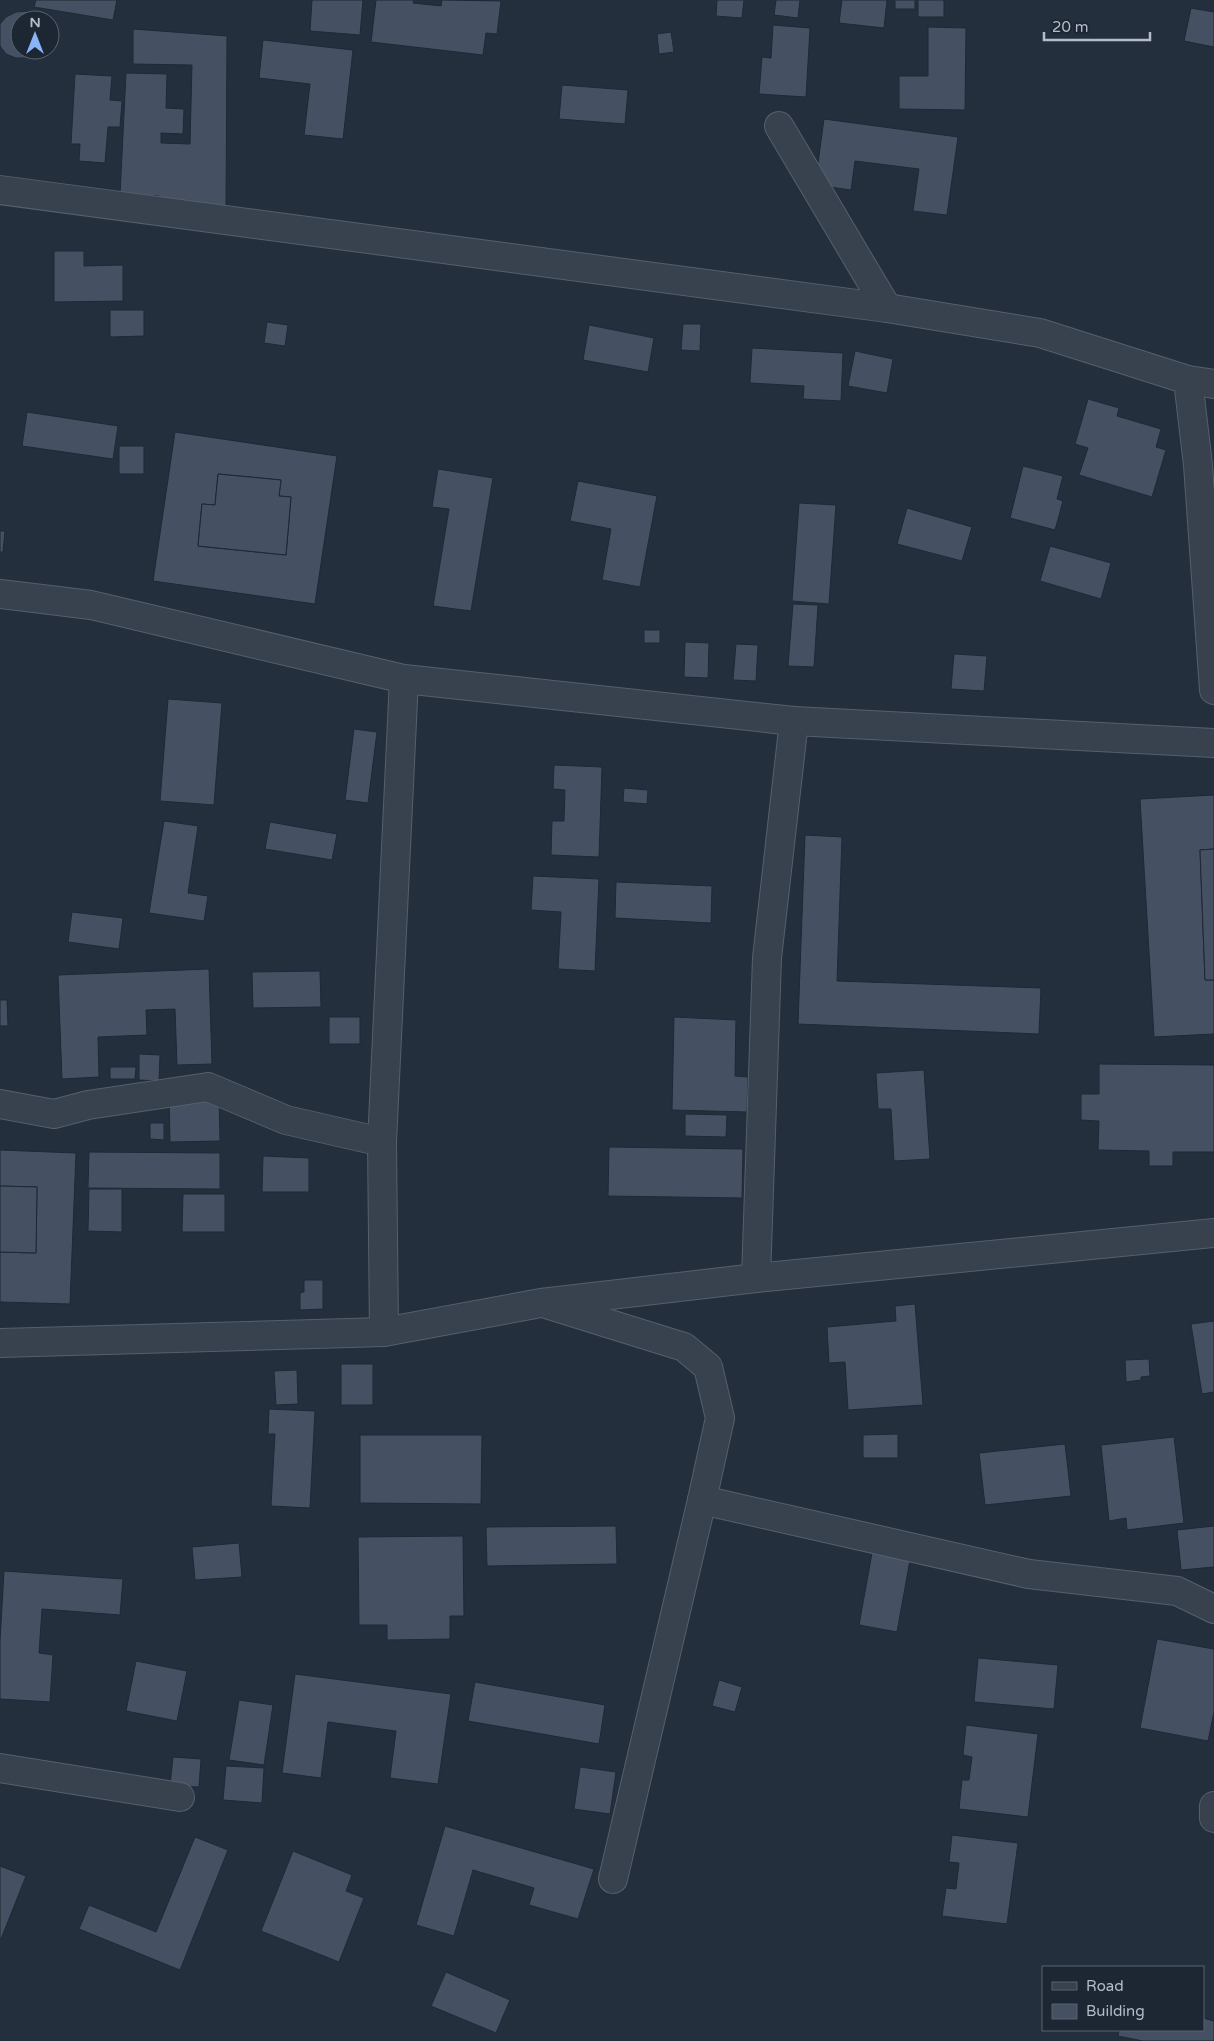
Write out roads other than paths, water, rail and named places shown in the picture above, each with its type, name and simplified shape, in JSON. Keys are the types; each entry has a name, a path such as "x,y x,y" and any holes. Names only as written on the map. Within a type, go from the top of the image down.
{"street":[{"path":"779,126 888,308"},
{"path":"0,190 888,308 1040,333 1201,382 1198,465 1214,690"},
{"path":"0,594 91,605 404,679 794,721 1214,743"},
{"path":"384,1332 382,1142 404,679"},
{"path":"756,1278 767,958 794,721"},
{"path":"0,1104 54,1114 88,1105 208,1087 286,1120 382,1142"},
{"path":"0,1343 384,1332 541,1303 756,1278 1214,1233"},
{"path":"541,1303 684,1347 708,1368 720,1418 613,1879"},
{"path":"702,1500 1029,1574 1177,1591 1214,1609"},
{"path":"0,1768 180,1797"},
{"path":"1214,1806 1214,1818"}]}
